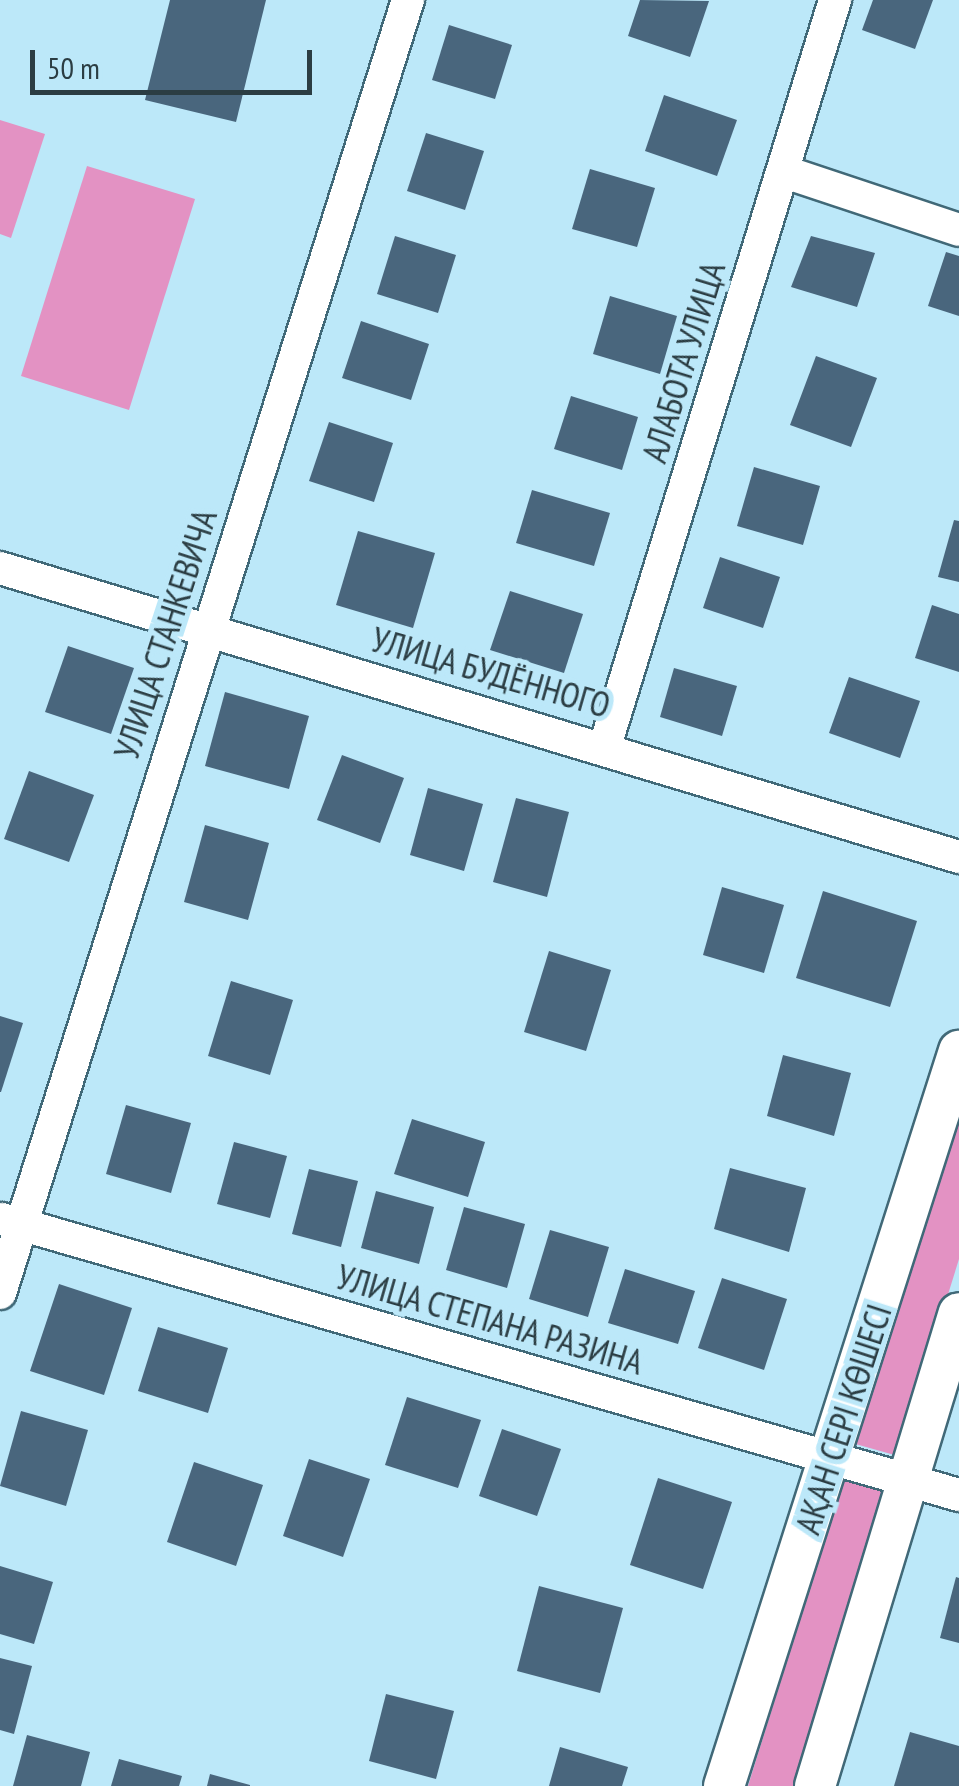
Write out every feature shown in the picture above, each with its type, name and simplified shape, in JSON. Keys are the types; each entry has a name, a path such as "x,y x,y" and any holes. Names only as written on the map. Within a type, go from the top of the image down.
{"street":[{"name":"УЛИЦА СТАНКЕВИЧА","path":"0,1293 10,1222 208,631 408,0"},
{"name":"АЛАБОТА УЛИЦА","path":"605,746 785,172 834,0"},
{"path":"785,172 959,230"},
{"name":"УЛИЦА БУДЁННОГО","path":"0,568 605,746 959,858"},
{"name":"АҚАН СЕРІ КӨШЕСІ","path":"724,1786 959,1052"},
{"name":"УЛИЦА СТЕПАНА РАЗИНА","path":"10,1222 959,1495"},
{"path":"815,1786 959,1313"}],"shaded area":[{"path":"0,120 45,134 11,238 0,234"},
{"path":"87,166 195,199 129,410 21,376"},
{"path":"959,1100 959,1259 898,1456 852,1443"},
{"path":"844,1477 890,1491 798,1786 748,1786"}],"building":[{"path":"170,0 266,0 236,122 145,100"},
{"path":"640,0 709,1 690,57 628,36"},
{"path":"873,0 933,0 915,49 862,30"},
{"path":"449,25 512,45 495,99 432,80"},
{"path":"664,95 737,120 717,176 645,151"},
{"path":"426,133 484,151 465,210 407,191"},
{"path":"590,169 655,188 637,247 572,229"},
{"path":"395,236 456,255 438,313 377,294"},
{"path":"811,236 875,253 857,307 791,287"},
{"path":"946,252 959,256 959,316 928,306"},
{"path":"610,296 677,316 660,374 593,354"},
{"path":"361,321 429,344 411,400 342,378"},
{"path":"816,356 877,378 851,447 790,425"},
{"path":"571,396 638,417 622,470 554,449"},
{"path":"329,422 393,443 374,502 309,481"},
{"path":"754,467 820,486 803,545 737,526"},
{"path":"532,490 610,513 594,566 516,543"},
{"path":"954,520 959,521 959,582 938,577"},
{"path":"358,531 435,553 413,628 336,605"},
{"path":"720,557 780,577 763,628 703,608"},
{"path":"510,591 583,614 564,673 490,650"},
{"path":"932,605 959,614 959,672 915,658"},
{"path":"68,646 134,668 111,734 45,712"},
{"path":"674,668 737,686 722,736 660,717"},
{"path":"849,677 920,701 900,758 829,733"},
{"path":"225,692 309,716 289,789 205,766"},
{"path":"342,755 404,778 380,843 317,820"},
{"path":"29,771 94,795 69,862 4,839"},
{"path":"428,788 483,804 464,871 410,855"},
{"path":"516,798 569,812 547,897 493,882"},
{"path":"205,825 269,843 248,920 184,902"},
{"path":"722,887 784,905 764,973 703,955"},
{"path":"823,891 917,921 890,1007 796,978"},
{"path":"549,951 611,970 586,1051 524,1032"},
{"path":"231,981 293,1000 270,1075 208,1056"},
{"path":"0,1016 23,1023 1,1092 0,1092"},
{"path":"783,1055 851,1073 834,1136 767,1116"},
{"path":"126,1105 191,1123 171,1193 106,1174"},
{"path":"412,1119 485,1142 468,1197 394,1174"},
{"path":"234,1142 287,1156 270,1218 217,1204"},
{"path":"730,1168 806,1188 789,1252 714,1229"},
{"path":"309,1169 358,1181 341,1247 292,1234"},
{"path":"376,1191 434,1207 419,1264 361,1248"},
{"path":"464,1207 525,1224 507,1288 446,1270"},
{"path":"550,1230 609,1247 588,1317 529,1299"},
{"path":"625,1269 695,1291 678,1344 608,1323"},
{"path":"722,1278 787,1299 764,1370 698,1348"},
{"path":"59,1284 132,1308 104,1395 30,1371"},
{"path":"158,1327 228,1348 208,1413 138,1391"},
{"path":"407,1397 481,1420 458,1488 385,1465"},
{"path":"21,1411 88,1430 66,1506 0,1486"},
{"path":"502,1429 561,1449 537,1516 479,1496"},
{"path":"309,1459 370,1479 343,1557 283,1536"},
{"path":"194,1462 263,1485 236,1566 167,1542"},
{"path":"658,1478 732,1502 703,1589 630,1565"},
{"path":"0,1566 53,1582 34,1644 0,1634"},
{"path":"956,1577 959,1578 959,1643 940,1638"},
{"path":"539,1586 623,1608 600,1693 517,1671"},
{"path":"0,1658 32,1666 14,1734 0,1730"},
{"path":"386,1694 454,1711 436,1779 369,1761"},
{"path":"910,1732 959,1746 959,1786 894,1786"},
{"path":"27,1735 90,1752 81,1786 13,1786"},
{"path":"560,1747 628,1767 622,1786 549,1786"},
{"path":"119,1759 182,1776 179,1786 111,1786"},
{"path":"210,1774 250,1785 250,1786 207,1786"}]}
